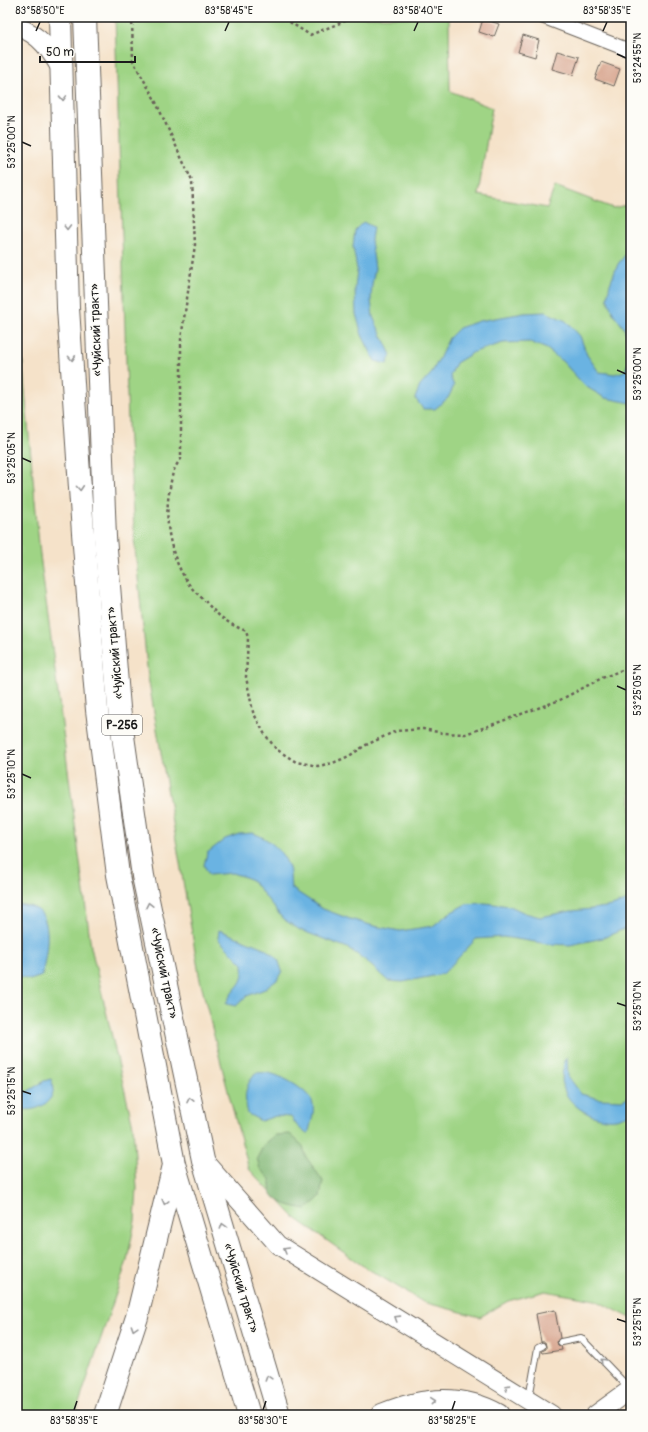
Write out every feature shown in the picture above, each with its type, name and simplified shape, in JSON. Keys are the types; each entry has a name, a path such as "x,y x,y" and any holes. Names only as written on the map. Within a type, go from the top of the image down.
{"highway":[{"name":"«Чуйский тракт»","path":"60,17 68,308 83,533 97,710 118,875 174,1164 249,1415"},
{"name":"«Чуйский тракт»","path":"85,17 104,537 119,708 143,876 203,1160 279,1415"},
{"path":"105,1415 137,1317 174,1164"},
{"path":"382,1415 415,1403 452,1400 473,1405 498,1415"}],"street":[{"path":"543,17 631,51"},
{"path":"17,27 32,34 44,43 52,52 62,71"},
{"path":"203,1160 278,1245 552,1415"},
{"path":"595,1415 631,1389"}],"lane":[{"path":"560,1342 581,1338 631,1389"},
{"path":"528,1400 538,1348 542,1346"}],"path":[{"path":"132,17 133,61 154,98 192,181 195,244 182,339 181,459 173,468 167,504 169,538 176,562 190,586 215,612 232,625 246,631 248,638 246,677 252,712 264,733 276,749 296,762 318,766 333,763 350,756 366,745 396,731 423,729 443,733 465,734 560,700 602,678 627,668 631,668"},
{"path":"287,17 288,21 310,35 355,17"}],"green space":[{"path":"115,17 449,17 450,91 492,108 478,195 547,208 555,186 613,208 631,204 631,1318 595,1300 545,1291 508,1301 480,1317 423,1302 360,1264 294,1217 249,1169 200,980 148,677 135,549 128,424"},
{"path":"17,279 24,380 40,555 91,947 133,1126 137,1188 135,1221 127,1261 75,1415 17,1415"},
{"path":"290,1134 303,1146 306,1157 323,1181 320,1197 307,1209 287,1205 277,1200 271,1192 270,1179 260,1169 257,1158 264,1145 275,1135"}],"water":[{"path":"363,222 373,227 371,240 375,268 371,300 373,317 391,355 387,364 375,361 362,335 356,314 355,289 357,269 353,247 355,230"},
{"path":"631,248 631,403 605,398 585,386 563,362 547,349 530,342 503,343 474,352 456,363 450,376 454,386 448,398 435,409 423,409 415,398 420,386 431,374 449,338 459,328 479,321 524,313 546,312 566,321 580,336 587,355 599,372 615,374 625,371 630,358 629,341 624,328 613,313 607,298 610,284 618,264"},
{"path":"253,833 274,845 282,854 289,868 291,888 323,909 374,926 400,931 433,926 448,914 466,904 485,903 510,906 525,913 540,917 571,911 612,906 631,899 631,926 603,938 570,945 548,944 503,937 476,939 443,974 403,982 388,981 365,960 348,948 300,930 283,919 257,886 248,878 232,873 209,875 204,865 207,853 225,839 239,834"},
{"path":"17,904 38,910 46,923 47,941 42,976 30,980 17,976"},
{"path":"219,930 264,948 278,959 282,971 277,980 265,989 247,996 236,1006 226,1004 241,982 243,964 218,939"},
{"path":"567,1056 568,1076 581,1094 600,1099 622,1100 631,1095 631,1113 620,1118 605,1119 589,1114 574,1104 565,1092 562,1083 563,1070"},
{"path":"255,1073 273,1074 293,1083 309,1096 312,1101 313,1110 308,1135 298,1127 291,1117 276,1116 261,1121 248,1114 246,1092"},
{"path":"51,1079 54,1088 51,1097 43,1106 30,1110 17,1108 17,1090 27,1092 44,1081"}],"building":[{"path":"483,19 499,24 494,37 479,32"},
{"path":"523,35 539,40 535,57 518,52"},
{"path":"557,51 579,57 573,75 552,69"},
{"path":"601,62 620,69 614,86 595,79"},
{"path":"555,1310 560,1338 557,1342 558,1345 561,1346 562,1350 543,1353 542,1351 546,1349 546,1346 545,1342 541,1342 536,1314"}]}
